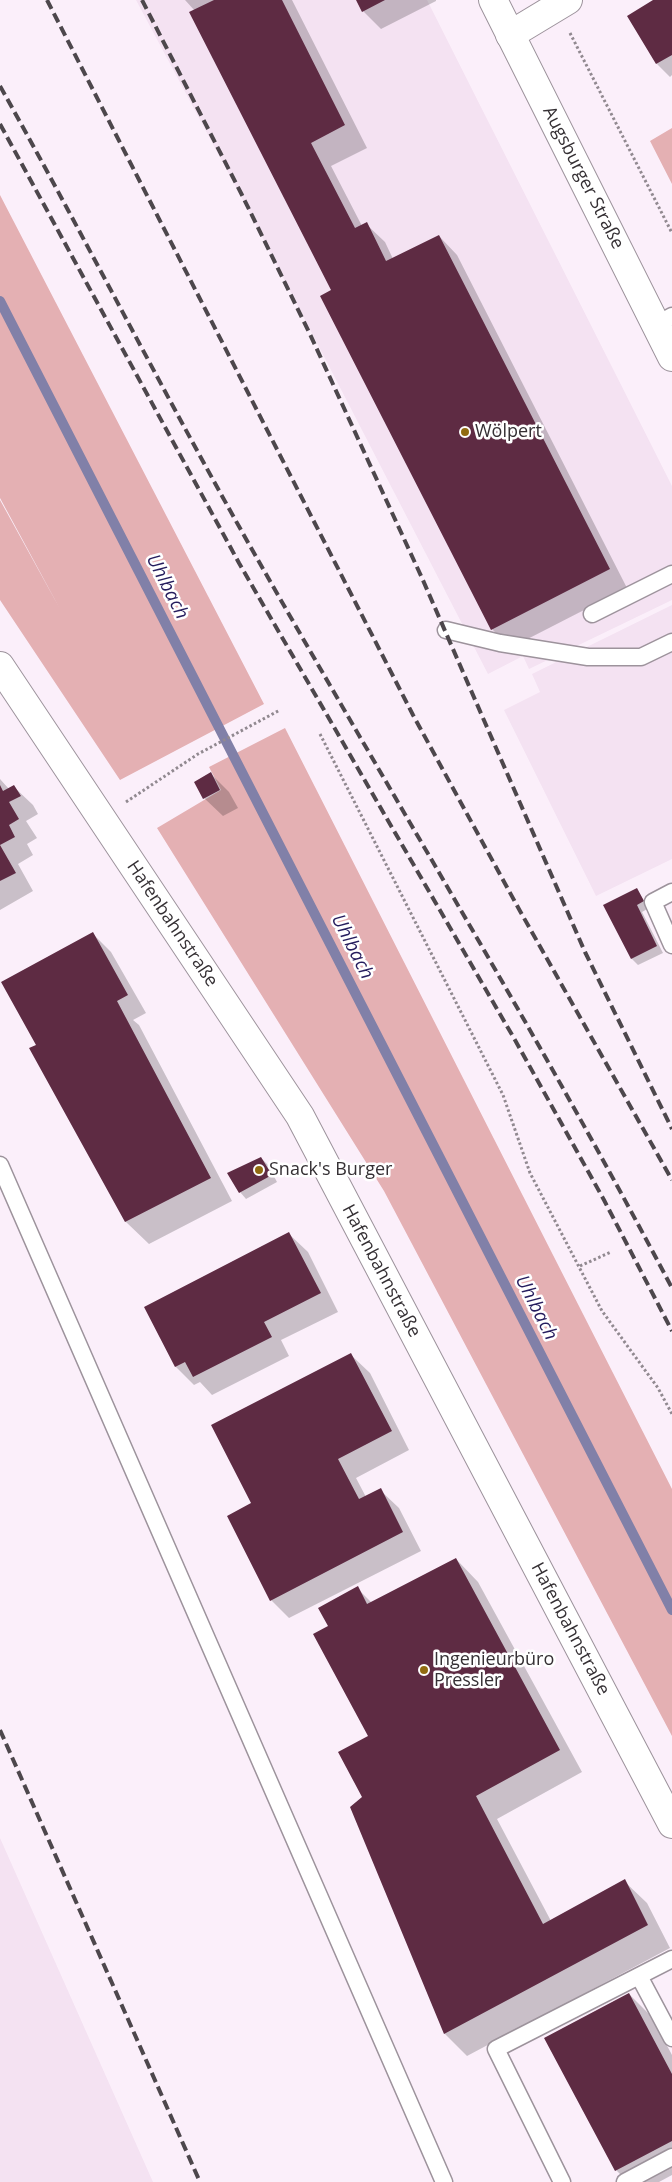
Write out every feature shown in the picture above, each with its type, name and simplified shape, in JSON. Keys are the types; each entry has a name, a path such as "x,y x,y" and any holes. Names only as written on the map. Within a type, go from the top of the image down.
{"main road":[{"name":"Augsburger Straße","path":"493,0 664,321 672,357"},
{"path":"510,35 562,4"},
{"name":"Hafenbahnstraße","path":"0,666 300,1116 672,1824"}],"lane":[{"path":"592,614 672,574"},
{"path":"446,630 500,643 588,657 641,657 672,642"},
{"path":"672,892 653,902 672,945"},
{"path":"0,1165 444,2182"},
{"path":"562,2182 496,2049 672,1959"},
{"path":"639,1976 672,2038"},
{"path":"625,2182 672,2157"}],"path":[{"path":"562,4 672,232"},
{"path":"102,820 198,754 280,710"},
{"path":"320,734 503,1095 530,1173 580,1266 602,1312 658,1388 672,1414"},
{"path":"580,1266 611,1252"}],"shaded area":[{"path":"136,0 427,0 672,486 672,600 529,669 523,656 488,674 254,221"},
{"path":"672,128 672,184 650,141"},
{"path":"0,195 264,704 120,780 0,600 0,500 60,609 0,498"},
{"path":"672,605 672,859 596,896 504,710 540,692 532,674"},
{"path":"285,728 672,1489 672,1736 384,1191 157,828 221,790 209,767"},
{"path":"0,1838 153,2182 0,2182"}],"building":[{"name":"Wölpert","path":"214,0 282,0 345,125 311,143 355,228 367,222 386,261 439,235 610,569 491,630 320,296 331,290 189,12"},
{"path":"356,0 385,0 362,12"},
{"path":"653,0 672,0 672,55 656,64 627,16"},
{"path":"211,772 220,790 203,799 194,782"},
{"path":"0,785 3,791 14,785 21,796 9,802 19,819 9,825 15,837 0,845"},
{"path":"0,845 16,873 0,881"},
{"path":"637,888 644,901 637,905 657,946 631,959 603,905"},
{"path":"93,932 128,995 117,1001 211,1178 125,1222 29,1048 36,1045 1,982"},
{"path":"261,1157 272,1175 239,1193 227,1173"},
{"path":"289,1232 321,1293 264,1322 272,1337 193,1377 185,1362 175,1367 144,1307"},
{"path":"351,1353 392,1431 338,1459 359,1499 381,1488 403,1532 270,1601 227,1516 251,1503 211,1425"},
{"path":"456,1558 560,1750 476,1796 543,1924 625,1879 648,1925 444,2034 350,1807 362,1797 338,1752 368,1736 313,1634 328,1626 318,1608 358,1586 367,1604"},
{"path":"629,1993 672,2074 672,2141 615,2171 544,2038"}],"waterway":[{"name":"Uhlbach","path":"0,301 672,1610"}],"railway":[{"path":"47,0 413,715 520,911 672,1180"},
{"path":"142,0 242,195 309,332 422,578 585,952 672,1129"},
{"path":"0,86 225,501 572,1104 672,1288"},
{"path":"0,124 239,563 515,1040 604,1200 672,1331"},
{"path":"0,1730 200,2182"}],"place":[{"name":"Wölpert","path":"465,432"},
{"name":"Snack's Burger","path":"259,1170"},
{"name":"Ingenieurbüro Pressler","path":"424,1670"}]}
